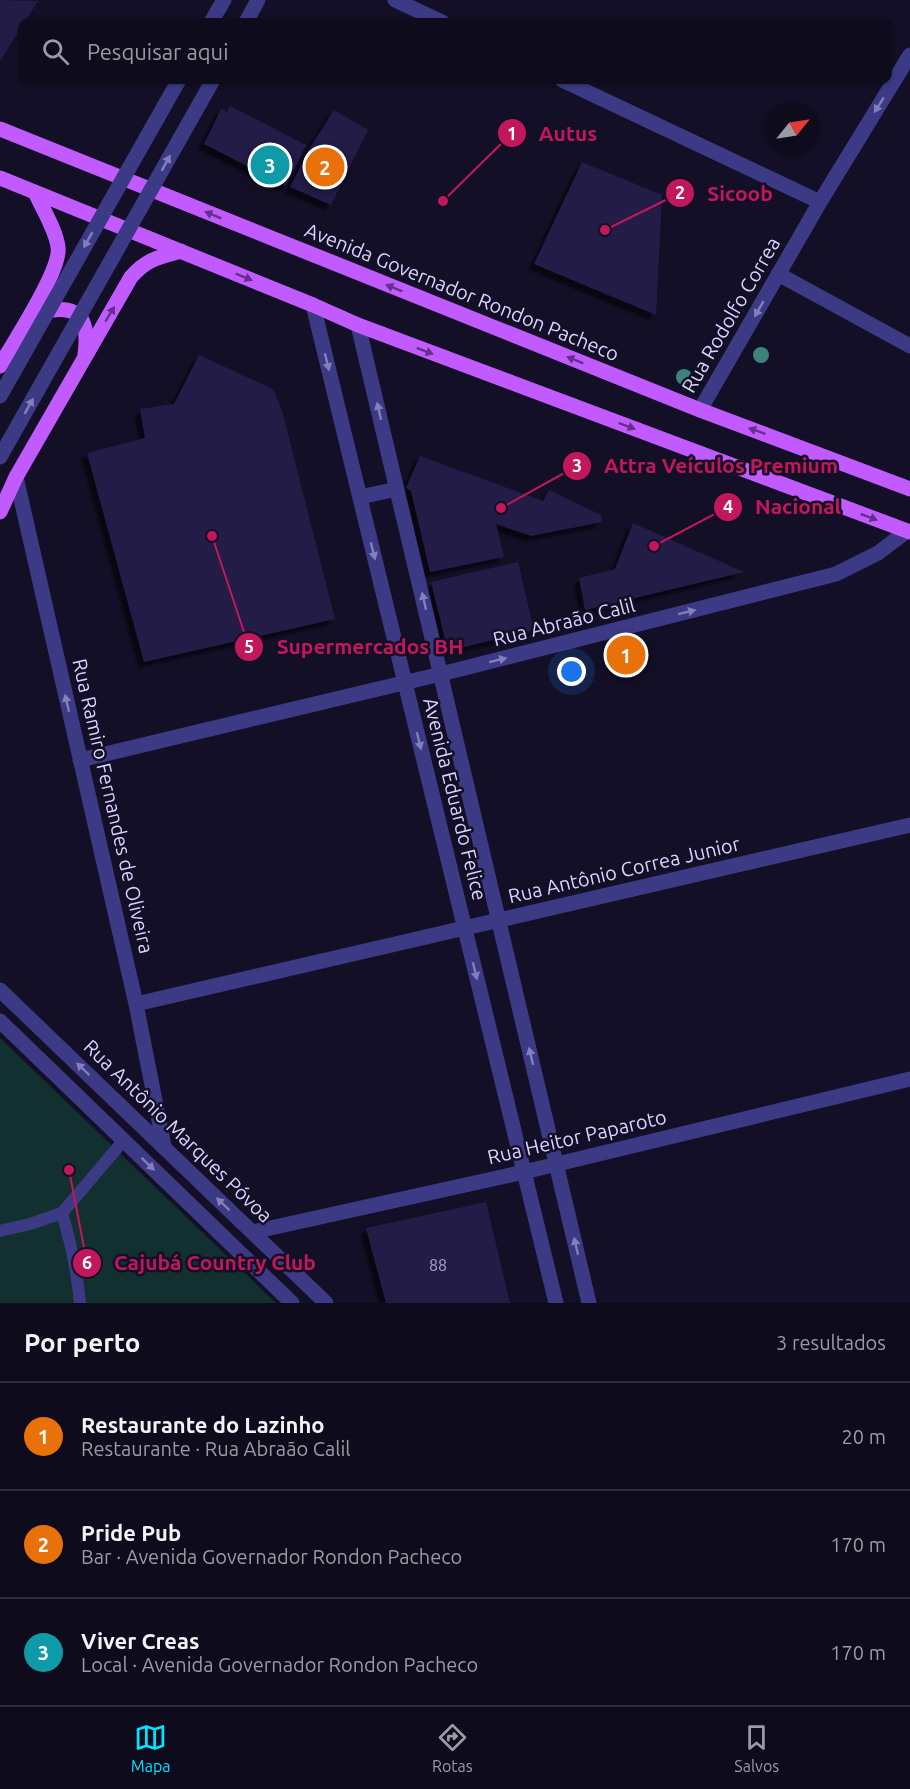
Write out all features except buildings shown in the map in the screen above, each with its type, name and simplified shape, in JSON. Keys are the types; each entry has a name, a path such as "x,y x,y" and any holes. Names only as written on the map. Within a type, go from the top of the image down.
{"main road":[{"name":"Avenida Governador Rondon Pacheco","path":"0,129 700,410 910,489"},
{"path":"0,178 314,305 358,326 908,532"},
{"path":"0,366 58,259 58,246 34,192"},
{"path":"0,512 16,477 131,277 149,261 181,251"},
{"path":"26,320 57,309 73,311 84,326 87,339 85,357"}],"street":[{"path":"213,18 224,0"},
{"path":"248,18 258,0"},
{"path":"395,0 433,18"},
{"name":"Rua Rodolfo Correa","path":"700,410 820,202 910,55"},
{"path":"0,396 176,84"},
{"path":"0,457 211,84"},
{"path":"570,84 820,202"},
{"path":"778,274 910,346"},
{"name":"Avenida Eduardo Felice","path":"314,305 556,1303"},
{"name":"Avenida Eduardo Felice","path":"358,326 589,1303"},
{"name":"Rua Ramiro Fernandes de Oliveira","path":"16,477 136,1004 164,1146"},
{"path":"360,497 397,489"},
{"name":"Rua Abraão Calil","path":"80,760 441,674 836,574 878,554 908,532"},
{"name":"Rua Antônio Correa Junior","path":"136,1004 910,825"},
{"name":"Rua Antônio Marques Póvoa","path":"0,990 326,1303"},
{"path":"0,1021 292,1303"},
{"name":"Rua Heitor Paparoto","path":"252,1232 557,1165 910,1079"},
{"path":"124,1140 139,1138 153,1146 164,1146"}],"lane":[{"path":"0,1231 62,1213 124,1140"},
{"path":"62,1213 74,1257 80,1303"}],"green space":[{"path":"0,1038 276,1303 0,1303"}],"place":[{"name":"Viver Creas","path":"270,165"},
{"name":"Pride Pub","path":"325,167"},
{"name":"Autus","path":"443,201"},
{"name":"Sicoob","path":"605,230"},
{"name":"Attra Veículos Premium","path":"501,508"},
{"name":"Supermercados BH","path":"212,536"},
{"name":"Nacional","path":"654,546"},
{"name":"Restaurante do Lazinho","path":"626,655"},
{"name":"Cajubá Country Club","path":"69,1170"}]}
